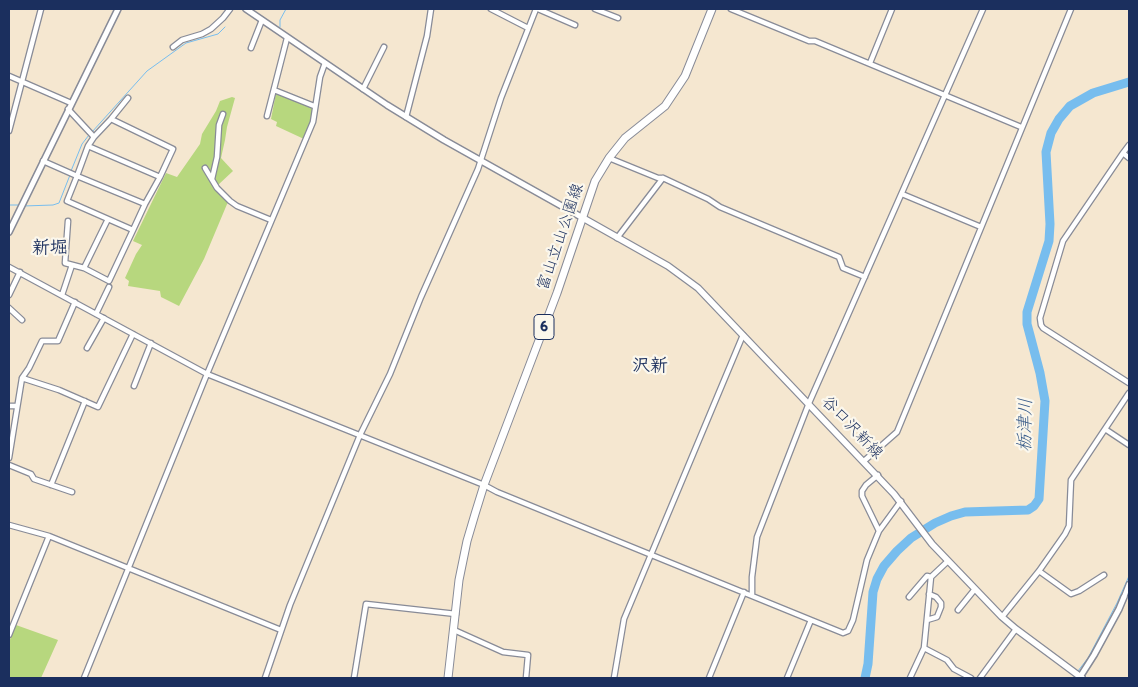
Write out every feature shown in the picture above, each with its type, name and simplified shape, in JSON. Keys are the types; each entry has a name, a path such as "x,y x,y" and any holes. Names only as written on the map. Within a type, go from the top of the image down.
{"main road":[{"name":"富山立山公園線","path":"448,678 459,580 467,541 484,485 557,293 595,181 609,158 625,138 665,106 675,92 685,76 712,9"},
{"name":"谷口沢新線","path":"583,218 684,276 698,288 878,476 912,516 932,544 1002,617 1081,678"}],"street":[{"path":"9,131 41,9"},
{"path":"9,232 118,9"},
{"path":"173,47 182,40 211,29 230,9"},
{"path":"246,9 406,117 583,218"},
{"path":"406,117 427,36 431,9"},
{"path":"492,9 528,28"},
{"path":"265,678 290,604 360,435 390,374 413,314 481,161 501,98 537,9 575,25"},
{"path":"595,9 618,18"},
{"path":"731,9 870,63 1021,128"},
{"path":"870,63 892,9"},
{"path":"752,595 752,576 757,537 809,403 983,9"},
{"path":"864,461 897,432 1071,9"},
{"path":"251,48 262,20"},
{"path":"268,116 288,38"},
{"path":"363,89 384,47"},
{"path":"84,678 207,374 313,122 314,106 325,63"},
{"path":"9,76 71,103"},
{"path":"274,90 314,106"},
{"path":"128,98 88,146 67,201 133,230"},
{"path":"68,109 94,137"},
{"path":"212,179 220,137 219,125 224,114"},
{"path":"68,220 65,263 84,268 109,281 145,204 174,149 111,119"},
{"path":"1129,145 1062,241 1040,318 1041,325 1044,328 1129,383"},
{"path":"88,146 160,177"},
{"path":"1123,153 1129,158"},
{"path":"609,158 658,178 663,178 708,199 720,207 839,257 843,268 865,277"},
{"path":"43,161 145,204"},
{"path":"205,168 217,188 237,206 271,220"},
{"path":"617,238 663,178"},
{"path":"902,194 981,227"},
{"path":"84,268 108,219"},
{"path":"62,295 72,265"},
{"path":"9,267 207,374 484,485 497,492 843,633 848,631 853,620 867,560 879,531 900,502"},
{"path":"9,295 20,272"},
{"path":"96,314 109,287"},
{"path":"9,458 22,378 30,368 42,341 58,341 75,302"},
{"path":"9,308 22,320"},
{"path":"87,348 104,318"},
{"path":"22,378 59,390 98,407 133,334"},
{"path":"614,678 624,618 744,336"},
{"path":"134,386 151,343"},
{"path":"1002,617 1039,570 1069,526 1071,480 1129,393"},
{"path":"51,485 85,401"},
{"path":"9,406 16,406"},
{"path":"1105,429 1129,445"},
{"path":"9,465 31,474 34,479 72,492"},
{"path":"878,476 866,485 862,491 862,496 879,531"},
{"path":"9,525 49,536 281,630"},
{"path":"9,635 49,536"},
{"path":"909,597 927,576 931,577 948,561"},
{"path":"1039,570 1071,594 1079,592 1104,575"},
{"path":"910,678 924,648 931,577"},
{"path":"1081,678 1129,584"},
{"path":"958,610 975,589"},
{"path":"709,678 744,592"},
{"path":"927,620 937,617 941,607 941,603 936,597 929,594"},
{"path":"354,678 366,604 456,614"},
{"path":"787,678 811,620"},
{"path":"980,678 1016,629"},
{"path":"454,630 502,652 528,655 526,678"},
{"path":"924,648 947,660 954,669 971,678"}],"green space":[{"path":"276,93 312,108 312,121 304,139 276,126 277,122 271,119"},
{"path":"232,97 235,98 221,158 233,171 218,185 230,197 204,259 179,306 161,297 160,291 128,286 129,281 125,278 142,245 133,241 166,173 177,177 200,144 202,134 220,101"},
{"path":"16,625 58,640 41,678 9,678 9,642"}],"waterway":[{"path":"280,27 280,20 286,9"},
{"path":"92,132 147,71 186,43 218,34 225,27"},
{"name":"栃津川","path":"865,678 868,664 873,592 884,566 897,551 911,538 935,523 951,516 965,512 1028,510 1039,499 1045,401 1040,373 1027,324 1027,312 1049,241 1050,224 1046,152 1051,133 1059,119 1070,106 1093,93 1129,82"},
{"path":"71,171 82,144 89,135"},
{"path":"24,206 59,203 70,175"},
{"path":"9,205 20,205"},
{"path":"1078,671 1088,658 1129,576"}],"district":[{"name":"新堀","path":"50,248"},
{"name":"沢新","path":"650,366"}]}
